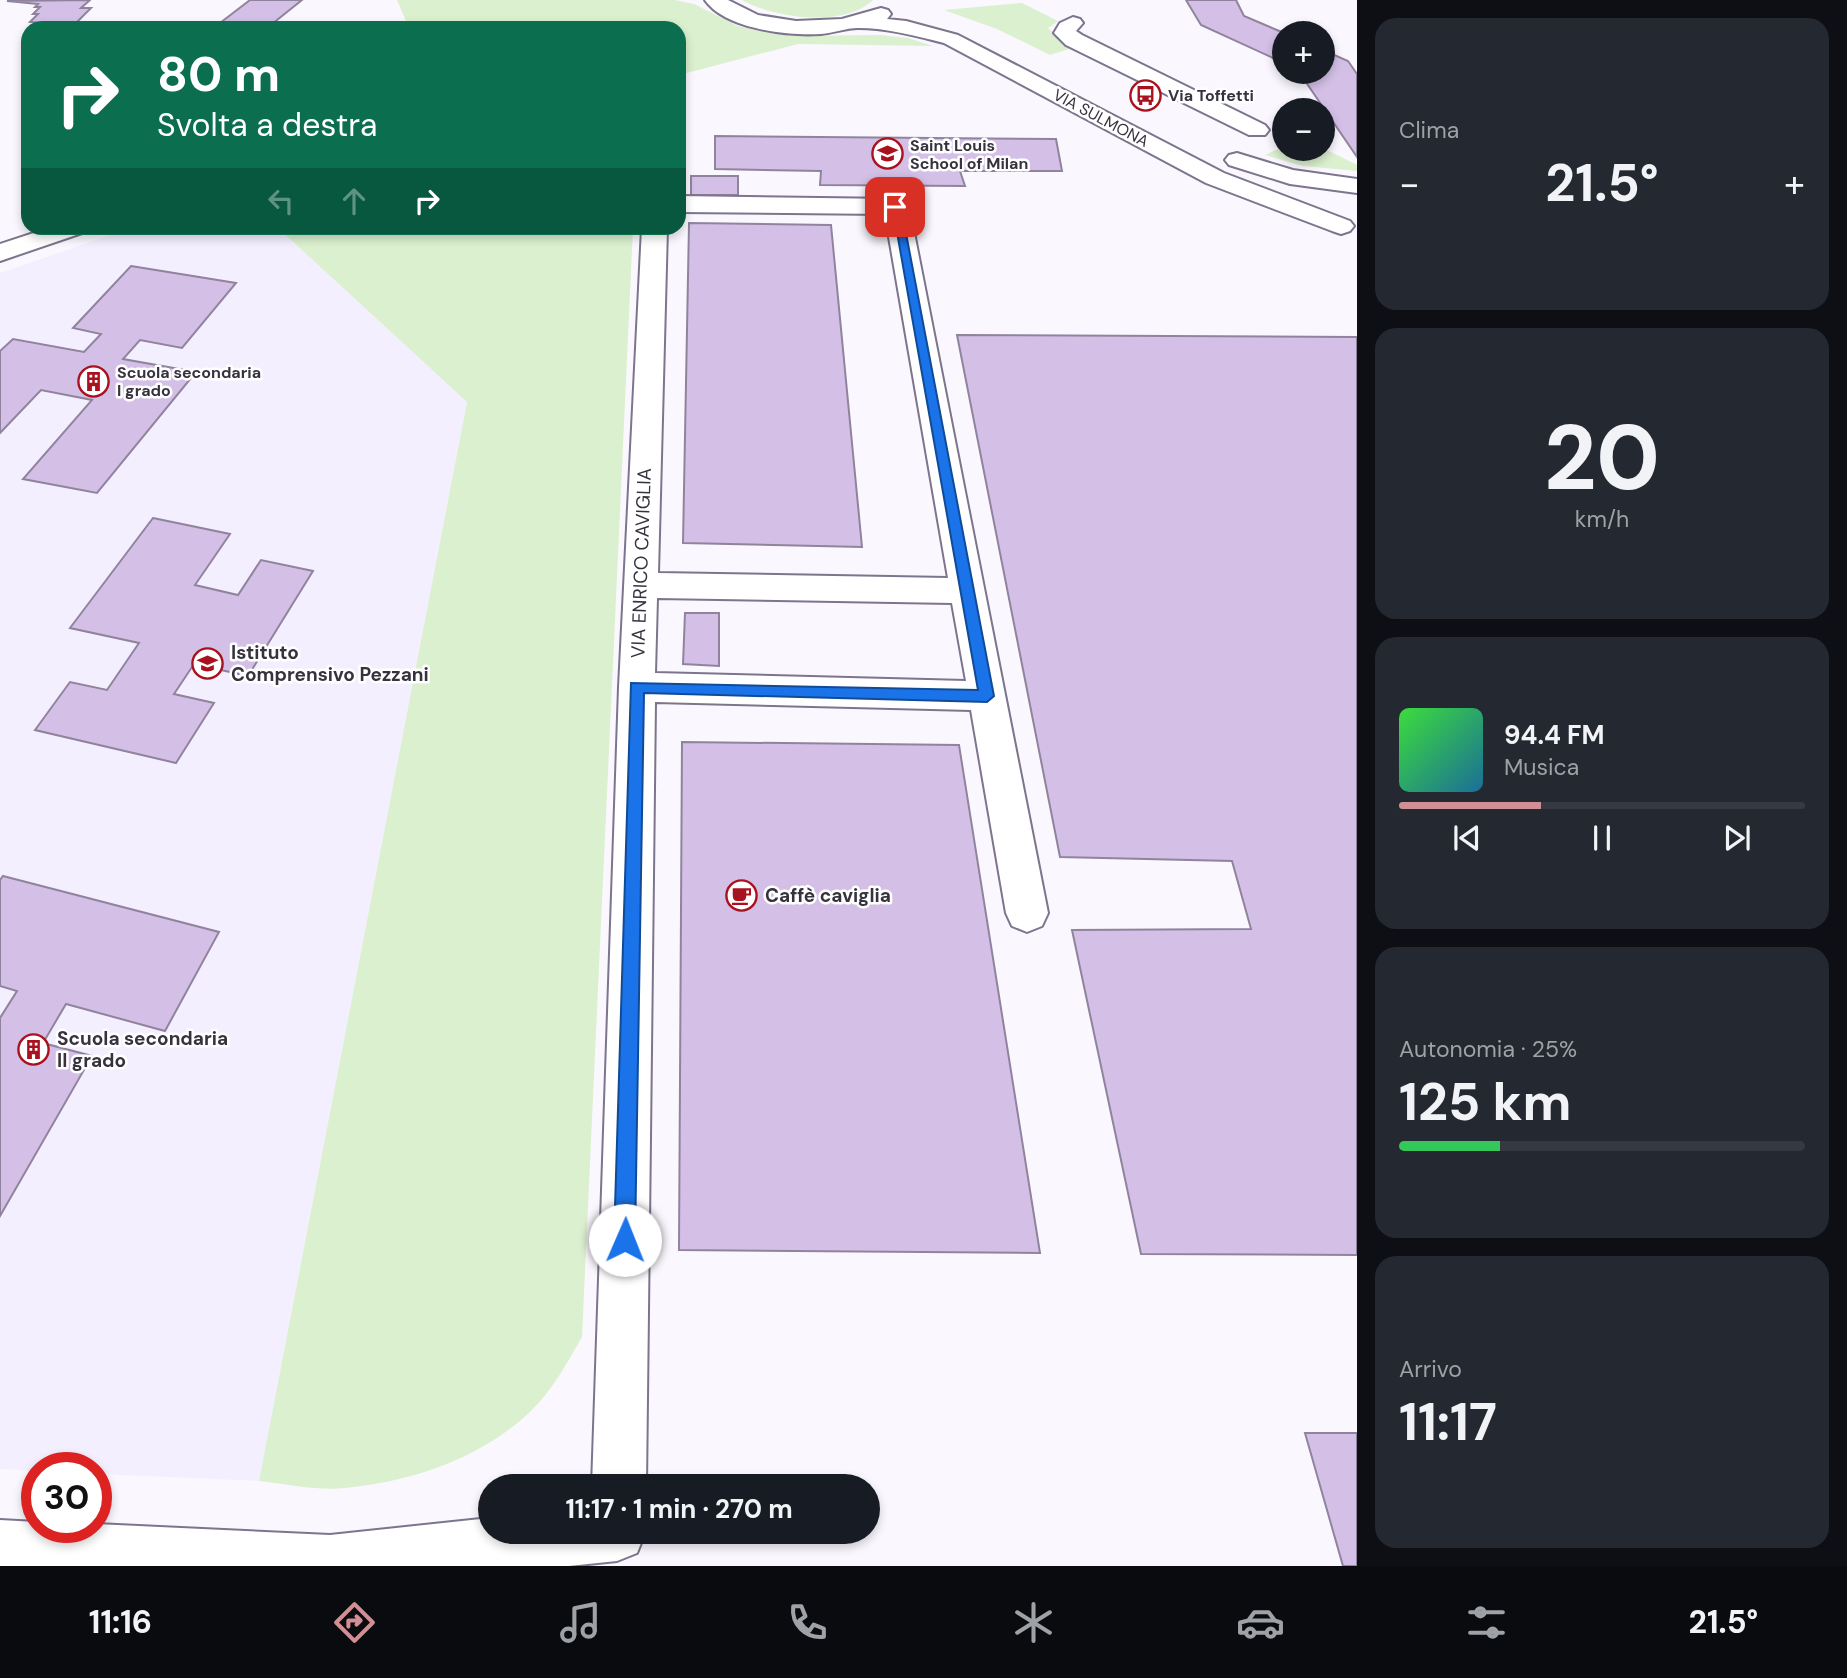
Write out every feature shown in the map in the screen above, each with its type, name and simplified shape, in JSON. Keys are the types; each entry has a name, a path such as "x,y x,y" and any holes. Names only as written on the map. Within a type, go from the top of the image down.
{"street":[{"name":"VIA SULMONA","path":"716,0 744,17 778,25 816,28 858,22 882,14 896,4"},
{"path":"926,13 975,29"},
{"name":"VIA SULMONA","path":"858,22 906,27 951,39 1215,178 1341,226"},
{"path":"1073,23 1067,27 1065,33 1257,130 1219,151 1254,167 1290,177 1357,186"},
{"path":"1067,56 1093,49"},
{"path":"1356,248 1341,226 1342,206 1357,193"},
{"path":"686,204 895,207 1027,912"},
{"path":"0,253 53,235"},
{"name":"VIA ENRICO CAVIGLIA","path":"618,1474 637,687 653,235"},
{"path":"641,585 967,592"},
{"path":"637,687 987,696"},
{"path":"0,1548 330,1563 490,1544"}],"shaded area":[{"name":"Istituto Comprensivo Pezzani","path":"111,235 286,235 467,402 259,1481 112,1475 112,1452 21,1452 21,1470 0,1469 0,273"}],"green space":[{"path":"397,0 675,0 694,4 738,26 763,32 794,36 880,35 908,38 933,46 798,44 686,73 686,21 406,21"},
{"path":"742,0 873,0 861,9 845,14 809,17 772,12"},
{"path":"1022,3 1058,21 1048,28 1068,45 1069,49 1050,55 997,29 944,10"},
{"path":"1335,154 1357,165 1357,171 1303,166 1286,161 1335,161"},
{"path":"286,235 633,235 582,1337 559,1376 538,1404 510,1429 467,1455 419,1474 370,1485 334,1489 259,1481 467,402"}],"building":[{"path":"90,0 81,8 91,8 78,21 31,21 38,14 33,14 40,7 35,7 38,4 7,1"},
{"path":"250,0 302,0 276,21 223,21"},
{"path":"1186,0 1236,0 1244,16 1272,28 1272,58 1201,25"},
{"path":"1335,55 1348,61 1357,74 1357,157 1335,125 1335,98 1317,98 1307,84 1335,84"},
{"name":"Saint Louis School of Milan","path":"715,136 1056,139 1062,171 960,171 965,186 820,185 821,171 715,169"},
{"path":"691,176 738,176 738,195 691,195"},
{"path":"689,223 831,225 862,547 683,543"},
{"name":"Scuola secondaria I grado","path":"131,266 236,283 182,348 140,340 123,359 196,372 97,493 23,479 92,400 41,390 0,433 0,351 13,339 84,352 101,334 73,328"},
{"path":"957,335 1357,337 1357,1255 1141,1254 1072,930 1251,929 1232,861 1060,857"},
{"path":"153,518 230,534 195,585 238,595 261,560 313,571 248,676 194,664 174,694 214,703 176,763 35,730 70,682 107,690 139,643 70,628"},
{"path":"685,613 719,613 719,666 683,664"},
{"path":"682,742 959,745 1040,1253 679,1250"},
{"name":"Scuola secondaria II grado","path":"3,876 219,932 165,1031 66,1004 43,1043 92,1056 0,1216 0,1018 17,991 0,986 0,880"},
{"path":"1305,1433 1357,1433 1357,1566 1343,1566"}],"place":[{"name":"Via Toffetti","path":"1145,95"},
{"name":"Saint Louis School of Milan","path":"887,154"},
{"name":"Scuola secondaria I grado","path":"94,381"},
{"name":"Istituto Comprensivo Pezzani","path":"208,663"},
{"name":"Caffè caviglia","path":"742,895"},
{"name":"Scuola secondaria II grado","path":"34,1049"}],"route":[{"path":"625,1240 637,687 987,696 895,207"}]}
